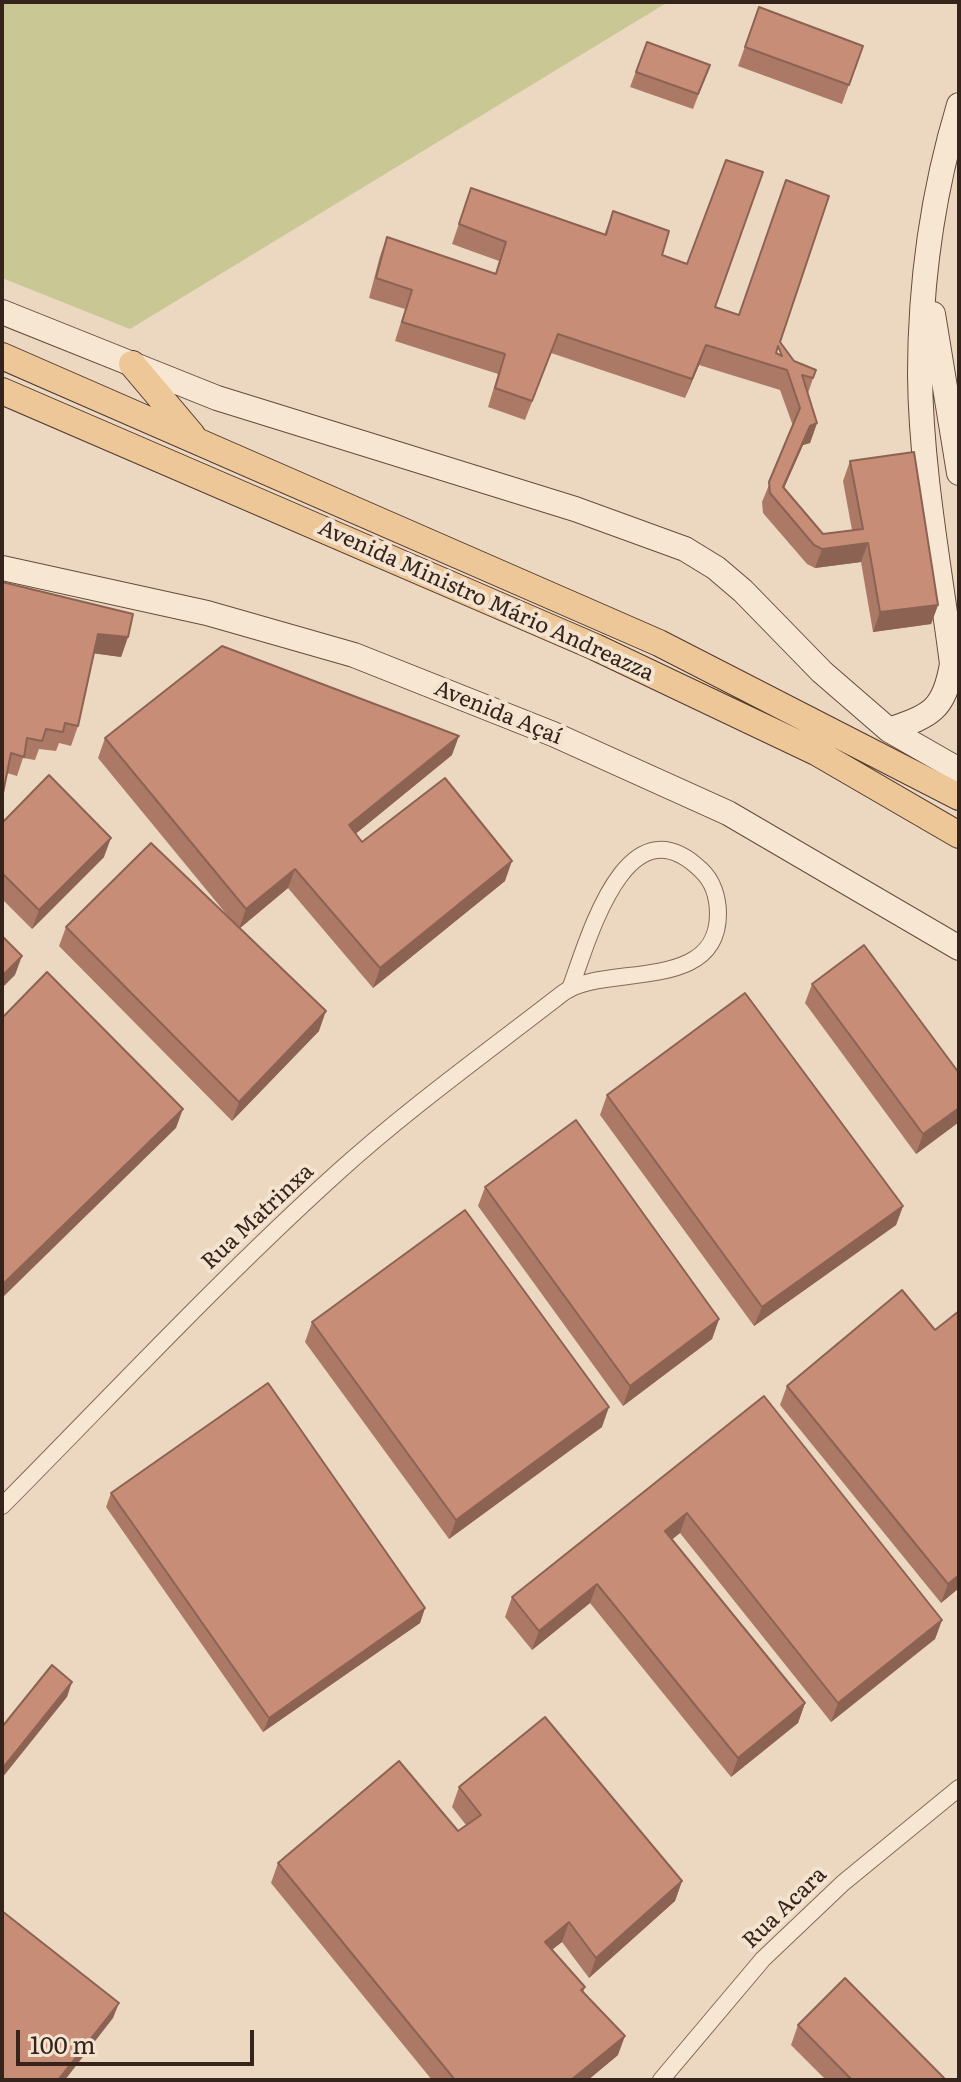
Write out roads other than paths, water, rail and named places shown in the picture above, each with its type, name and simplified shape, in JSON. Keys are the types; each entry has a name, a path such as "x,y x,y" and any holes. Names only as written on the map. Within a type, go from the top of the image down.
{"main road":[{"name":"Avenida Ministro Mário Andreazza","path":"2,356 659,643 959,797"},
{"path":"132,364 197,441"},
{"name":"Avenida Ministro Mário Andreazza","path":"2,391 609,654 816,752 959,835"}],"street":[{"path":"889,730 925,717 940,705 956,665 924,452 920,373 933,213 946,146 959,105"},
{"path":"926,279 959,473"},
{"path":"2,312 217,398 575,509 685,549 716,568 743,591 822,672 889,730 959,770"},
{"path":"924,452 955,448"},
{"name":"Avenida Açaí","path":"2,568 207,613 354,655 553,734 728,813 959,948"},
{"name":"Rua Matrinxa","path":"2,1506 237,1265 399,1119 570,989 686,964 707,951 717,933 718,913 716,894 704,872 670,851 649,853 621,871 607,891 570,989"},
{"name":"Rua Acara","path":"661,2080 763,1959 843,1883 959,1788"}]}
